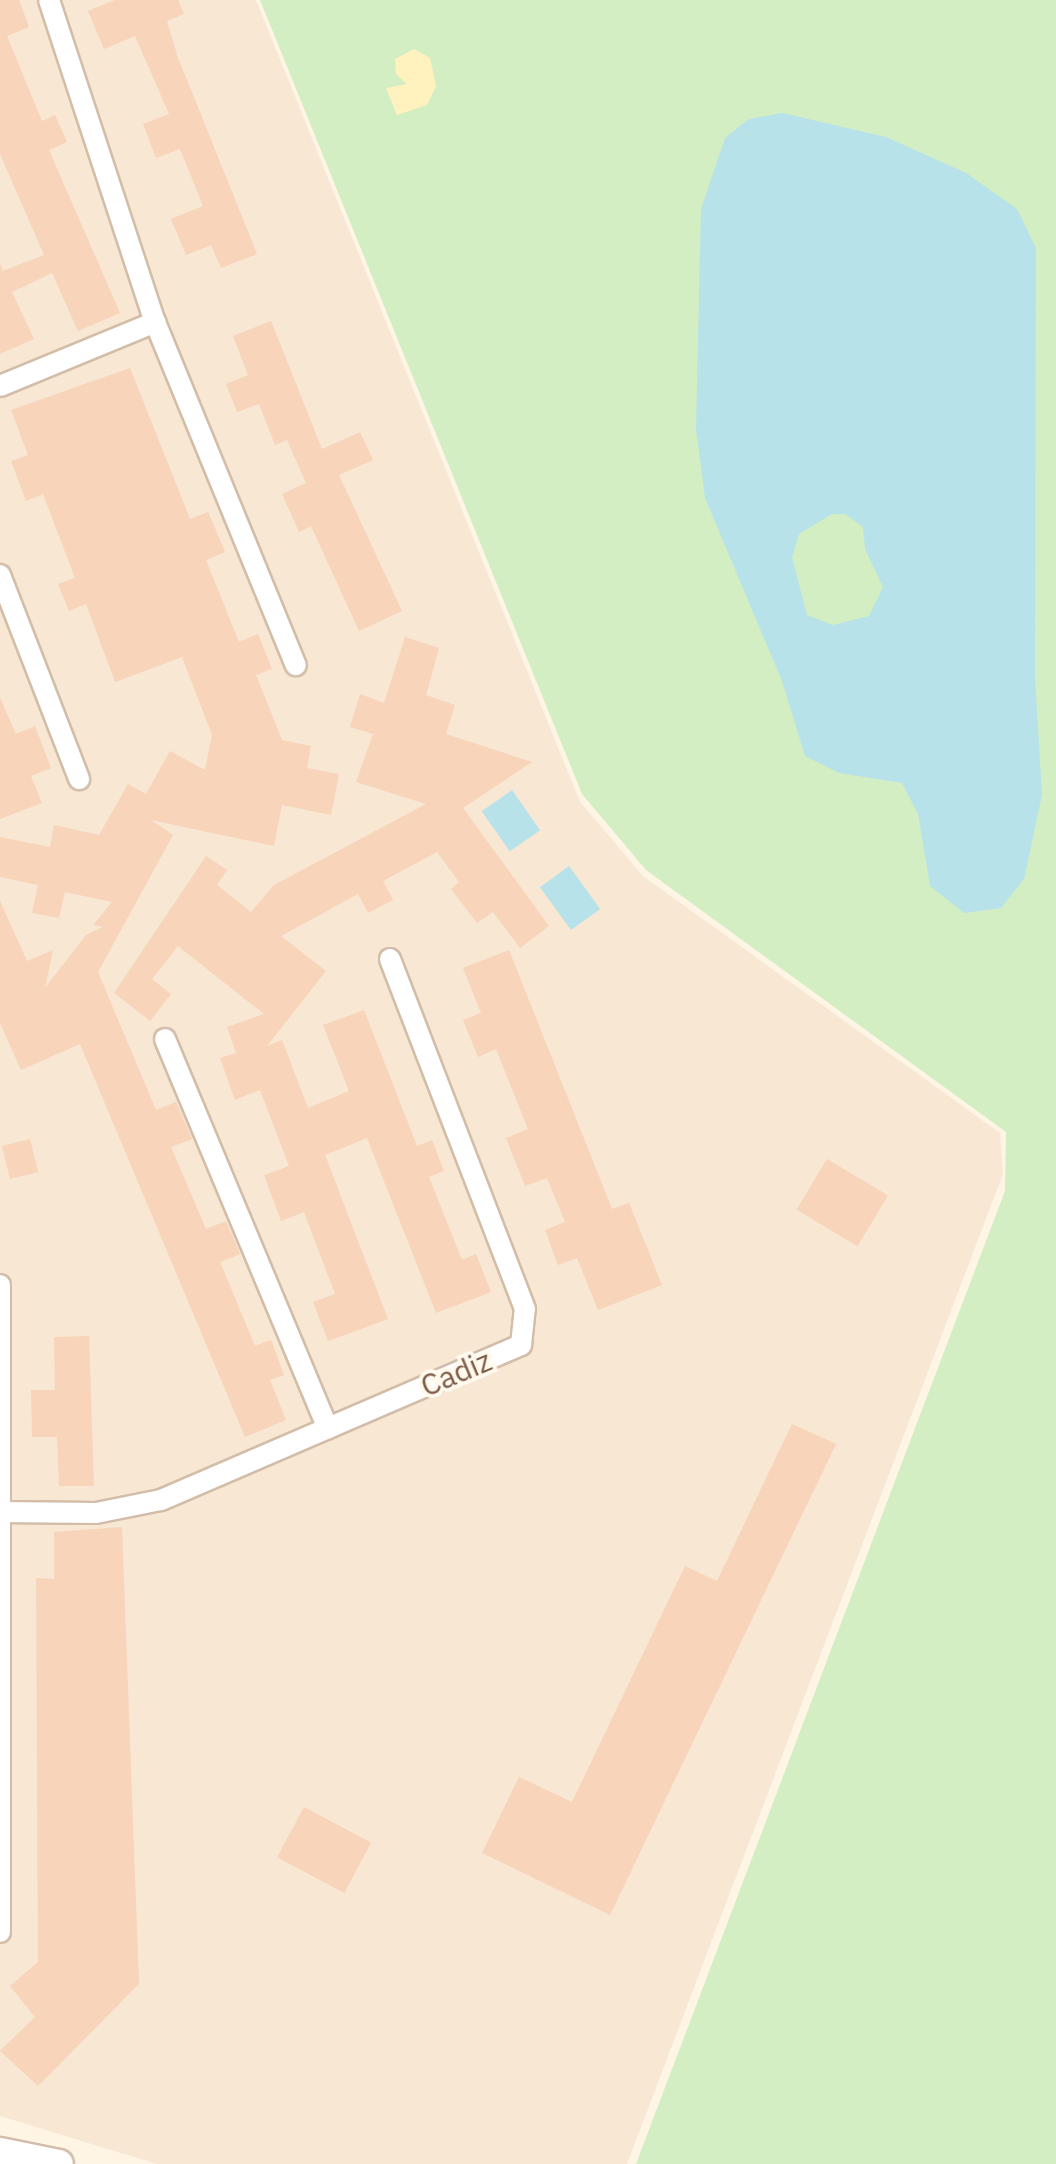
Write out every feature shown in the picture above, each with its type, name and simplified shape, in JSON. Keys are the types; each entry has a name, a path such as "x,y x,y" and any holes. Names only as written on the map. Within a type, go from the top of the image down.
{"main road":[{"path":"0,2152 59,2164"}],"street":[{"path":"49,0 155,322 296,664"},
{"path":"0,386 155,322"},
{"path":"0,575 78,779"},
{"name":"Cadiz","path":"2,1512 96,1513 161,1500 522,1344 527,1328 390,959"},
{"path":"165,1038 328,1428"},
{"path":"0,1284 0,1932"}],"shaded area":[{"path":"0,0 256,0 580,802 643,876 1000,1133 1003,1174 627,2164 157,2164 0,2116"}],"green space":[{"path":"260,0 1056,0 1056,2164 636,2164 1005,1191 1006,1132 646,870 582,794"}],"sand":[{"path":"414,49 430,58 436,86 427,105 397,115 386,88 407,84 396,74 395,59"}],"water":[{"path":"782,113 886,137 966,173 1017,209 1036,248 1035,677 1042,795 1024,879 1001,908 964,913 930,886 918,814 902,783 839,773 805,756 782,681 705,498 696,429 701,209 725,138 749,119","holes":["832,514 845,514 863,527 865,549 883,587 869,616 833,625 807,615 792,557 799,534"]},
{"path":"512,790 540,830 510,851 482,811"},
{"path":"569,866 600,909 571,930 540,887"}],"building":[{"path":"0,0 19,0 29,27 7,36 42,121 55,115 67,142 49,150 120,313 78,331 52,273 12,292 34,339 0,354 0,264 3,271 44,255 0,154"},
{"path":"115,0 178,0 184,14 167,21 177,55 257,254 221,268 211,245 186,255 171,219 203,206 180,149 156,158 143,124 169,114 135,36 104,49 88,11"},
{"path":"271,321 322,449 360,432 373,460 339,475 402,611 359,631 311,526 299,532 282,494 306,483 287,440 275,445 259,404 237,412 226,384 248,375 233,336"},
{"path":"130,368 190,519 208,512 225,552 206,560 239,642 258,634 272,669 256,675 282,740 311,746 307,768 339,774 331,815 282,805 274,846 151,820 173,835 98,972 156,1110 176,1102 192,1139 171,1147 206,1229 226,1221 240,1254 220,1262 255,1346 271,1340 284,1375 270,1380 286,1420 245,1437 80,1044 21,1070 0,1023 0,901 27,961 53,950 45,988 86,935 103,927 93,925 112,902 65,892 59,918 32,913 38,885 0,877 0,837 50,847 54,825 99,835 128,784 146,794 170,751 205,770 212,735 182,657 115,682 86,604 69,611 58,584 75,578 43,494 26,501 11,461 28,455 11,410"},
{"path":"405,637 439,648 426,695 455,705 446,734 532,762 463,808 549,926 520,948 493,912 477,923 451,889 459,882 437,852 383,881 393,900 368,913 358,894 281,936 326,971 267,1046 282,1040 308,1108 349,1091 323,1025 364,1010 417,1146 432,1140 444,1171 429,1177 462,1260 476,1254 491,1292 436,1313 367,1138 325,1155 388,1319 328,1341 313,1302 335,1294 304,1212 281,1221 264,1175 289,1166 260,1090 235,1100 220,1058 236,1053 227,1027 264,1014 178,946 152,979 171,994 150,1021 114,993 206,856 227,870 217,885 251,912 274,885 426,804 356,782 373,734 350,727 360,694 384,703"},
{"path":"0,698 16,734 35,726 51,768 31,776 42,803 0,819"},
{"path":"509,950 612,1209 629,1203 662,1285 598,1310 577,1258 558,1265 545,1230 565,1222 547,1178 525,1186 506,1138 528,1129 496,1049 478,1057 463,1020 481,1013 463,968"},
{"path":"30,1139 38,1172 10,1179 2,1146"},
{"path":"827,1159 888,1196 857,1246 797,1210"},
{"path":"89,1336 94,1486 59,1486 57,1437 32,1437 31,1390 55,1390 54,1337"},
{"path":"792,1424 836,1444 610,1915 482,1853 519,1777 572,1802 685,1566 717,1581"},
{"path":"122,1527 139,1984 38,2086 0,2051 35,2017 10,1986 38,1962 36,1578 54,1579 54,1532"},
{"path":"304,1807 371,1843 344,1893 277,1857"}]}
